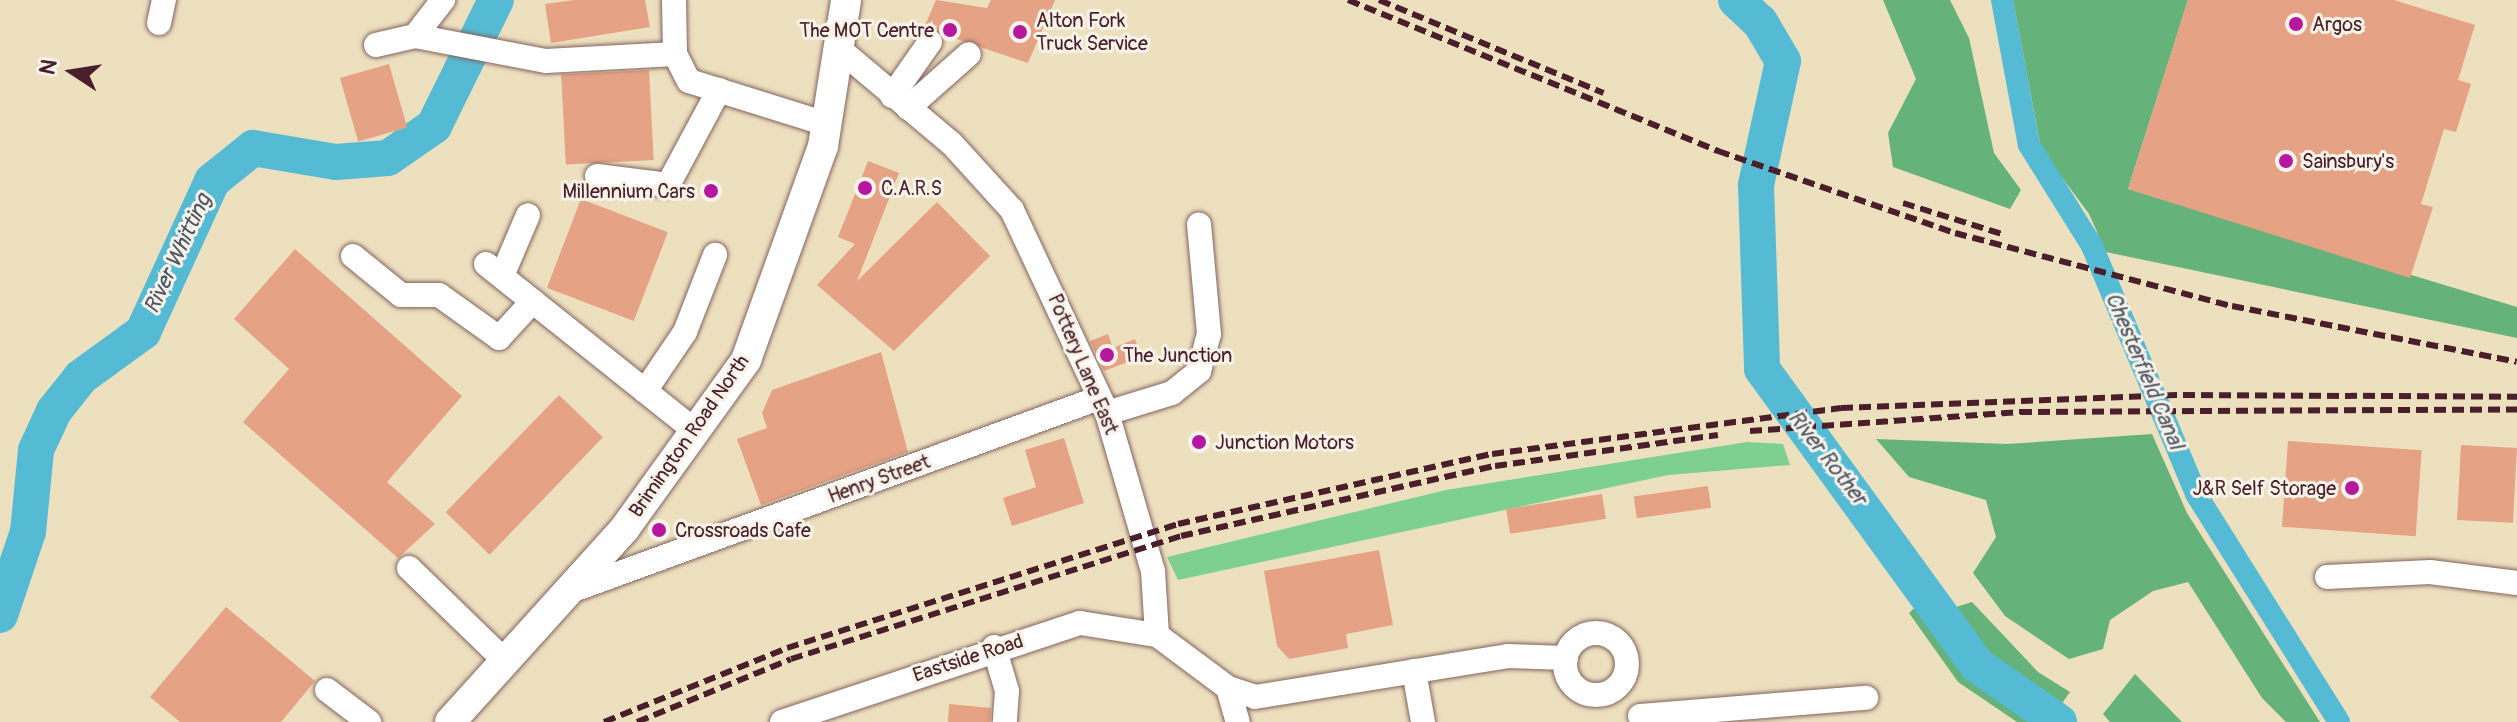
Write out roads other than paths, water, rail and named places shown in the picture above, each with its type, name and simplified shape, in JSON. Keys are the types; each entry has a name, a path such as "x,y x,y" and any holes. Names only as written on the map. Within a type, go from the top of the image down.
{"main road":[{"name":"Brimington Road North","path":"450,722 507,663 568,592 695,431 746,360 826,124 846,0"}],"street":[{"path":"415,36 443,0"},
{"path":"674,0 675,54 689,81 826,124"},
{"path":"376,45 415,36 506,56 675,54"},
{"path":"900,102 930,42"},
{"name":"Pottery Lane East","path":"838,48 900,102 1012,210 1103,406 1153,571 1157,635"},
{"path":"900,102 969,54"},
{"path":"597,176 668,185 719,90"},
{"path":"528,215 494,270 695,431"},
{"name":"Henry Street","path":"568,592 1103,406 1172,393 1199,371 1209,334 1199,224"},
{"path":"645,391 685,332 715,255"},
{"path":"353,256 401,295 439,295 499,338 533,301"},
{"path":"409,568 507,663"},
{"path":"2327,577 2430,572 2517,583"},
{"name":"Eastside Road","path":"782,722 994,647 1080,623 1157,635"},
{"path":"1585,634 1607,634 1627,659 1616,688 1582,692 1570,682 1566,658 1585,634"},
{"path":"1157,635 1228,688 1255,697 1508,656 1566,658"},
{"path":"994,647 1007,691 1005,722"},
{"path":"1414,671 1423,722"},
{"path":"1228,688 1238,722"},
{"path":"1616,688 1642,719 1866,698"},
{"path":"327,690 369,722"}],"waterway":[{"name":"River Whitting","path":"0,615 28,532 36,450 54,411 81,377 143,332 212,181 253,148 336,162 388,158 434,126 496,0"},
{"name":"River Rother","path":"1736,0 1760,22 1783,61 1756,185 1762,369 1977,665 2059,722"},
{"name":"Chesterfield Canal","path":"2002,0 2029,145 2092,246 2196,494 2339,722"}],"railway":[{"path":"1348,0 1718,151 1955,233 2232,306 2517,362"},
{"path":"1379,0 1603,93"},
{"path":"1903,203 2002,234"},
{"path":"604,722 787,648 1178,524 1492,454 1841,408 2183,395 2517,397"},
{"path":"1750,431 2020,412 2517,409"},
{"path":"637,722 791,659 1181,536 1495,466 1718,435"}],"place":[{"name":"Argos","path":"2296,24"},
{"name":"The MOT Centre","path":"950,30"},
{"name":"Alton Fork Truck Service","path":"1020,32"},
{"name":"Sainsbury's","path":"2286,161"},
{"name":"C.A.R.S","path":"865,188"},
{"name":"Millennium Cars","path":"711,191"},
{"name":"The Junction","path":"1107,355"},
{"name":"Junction Motors","path":"1199,442"},
{"name":"J&R Self Storage","path":"2352,488"},
{"name":"Crossroads Cafe","path":"659,530"}]}
